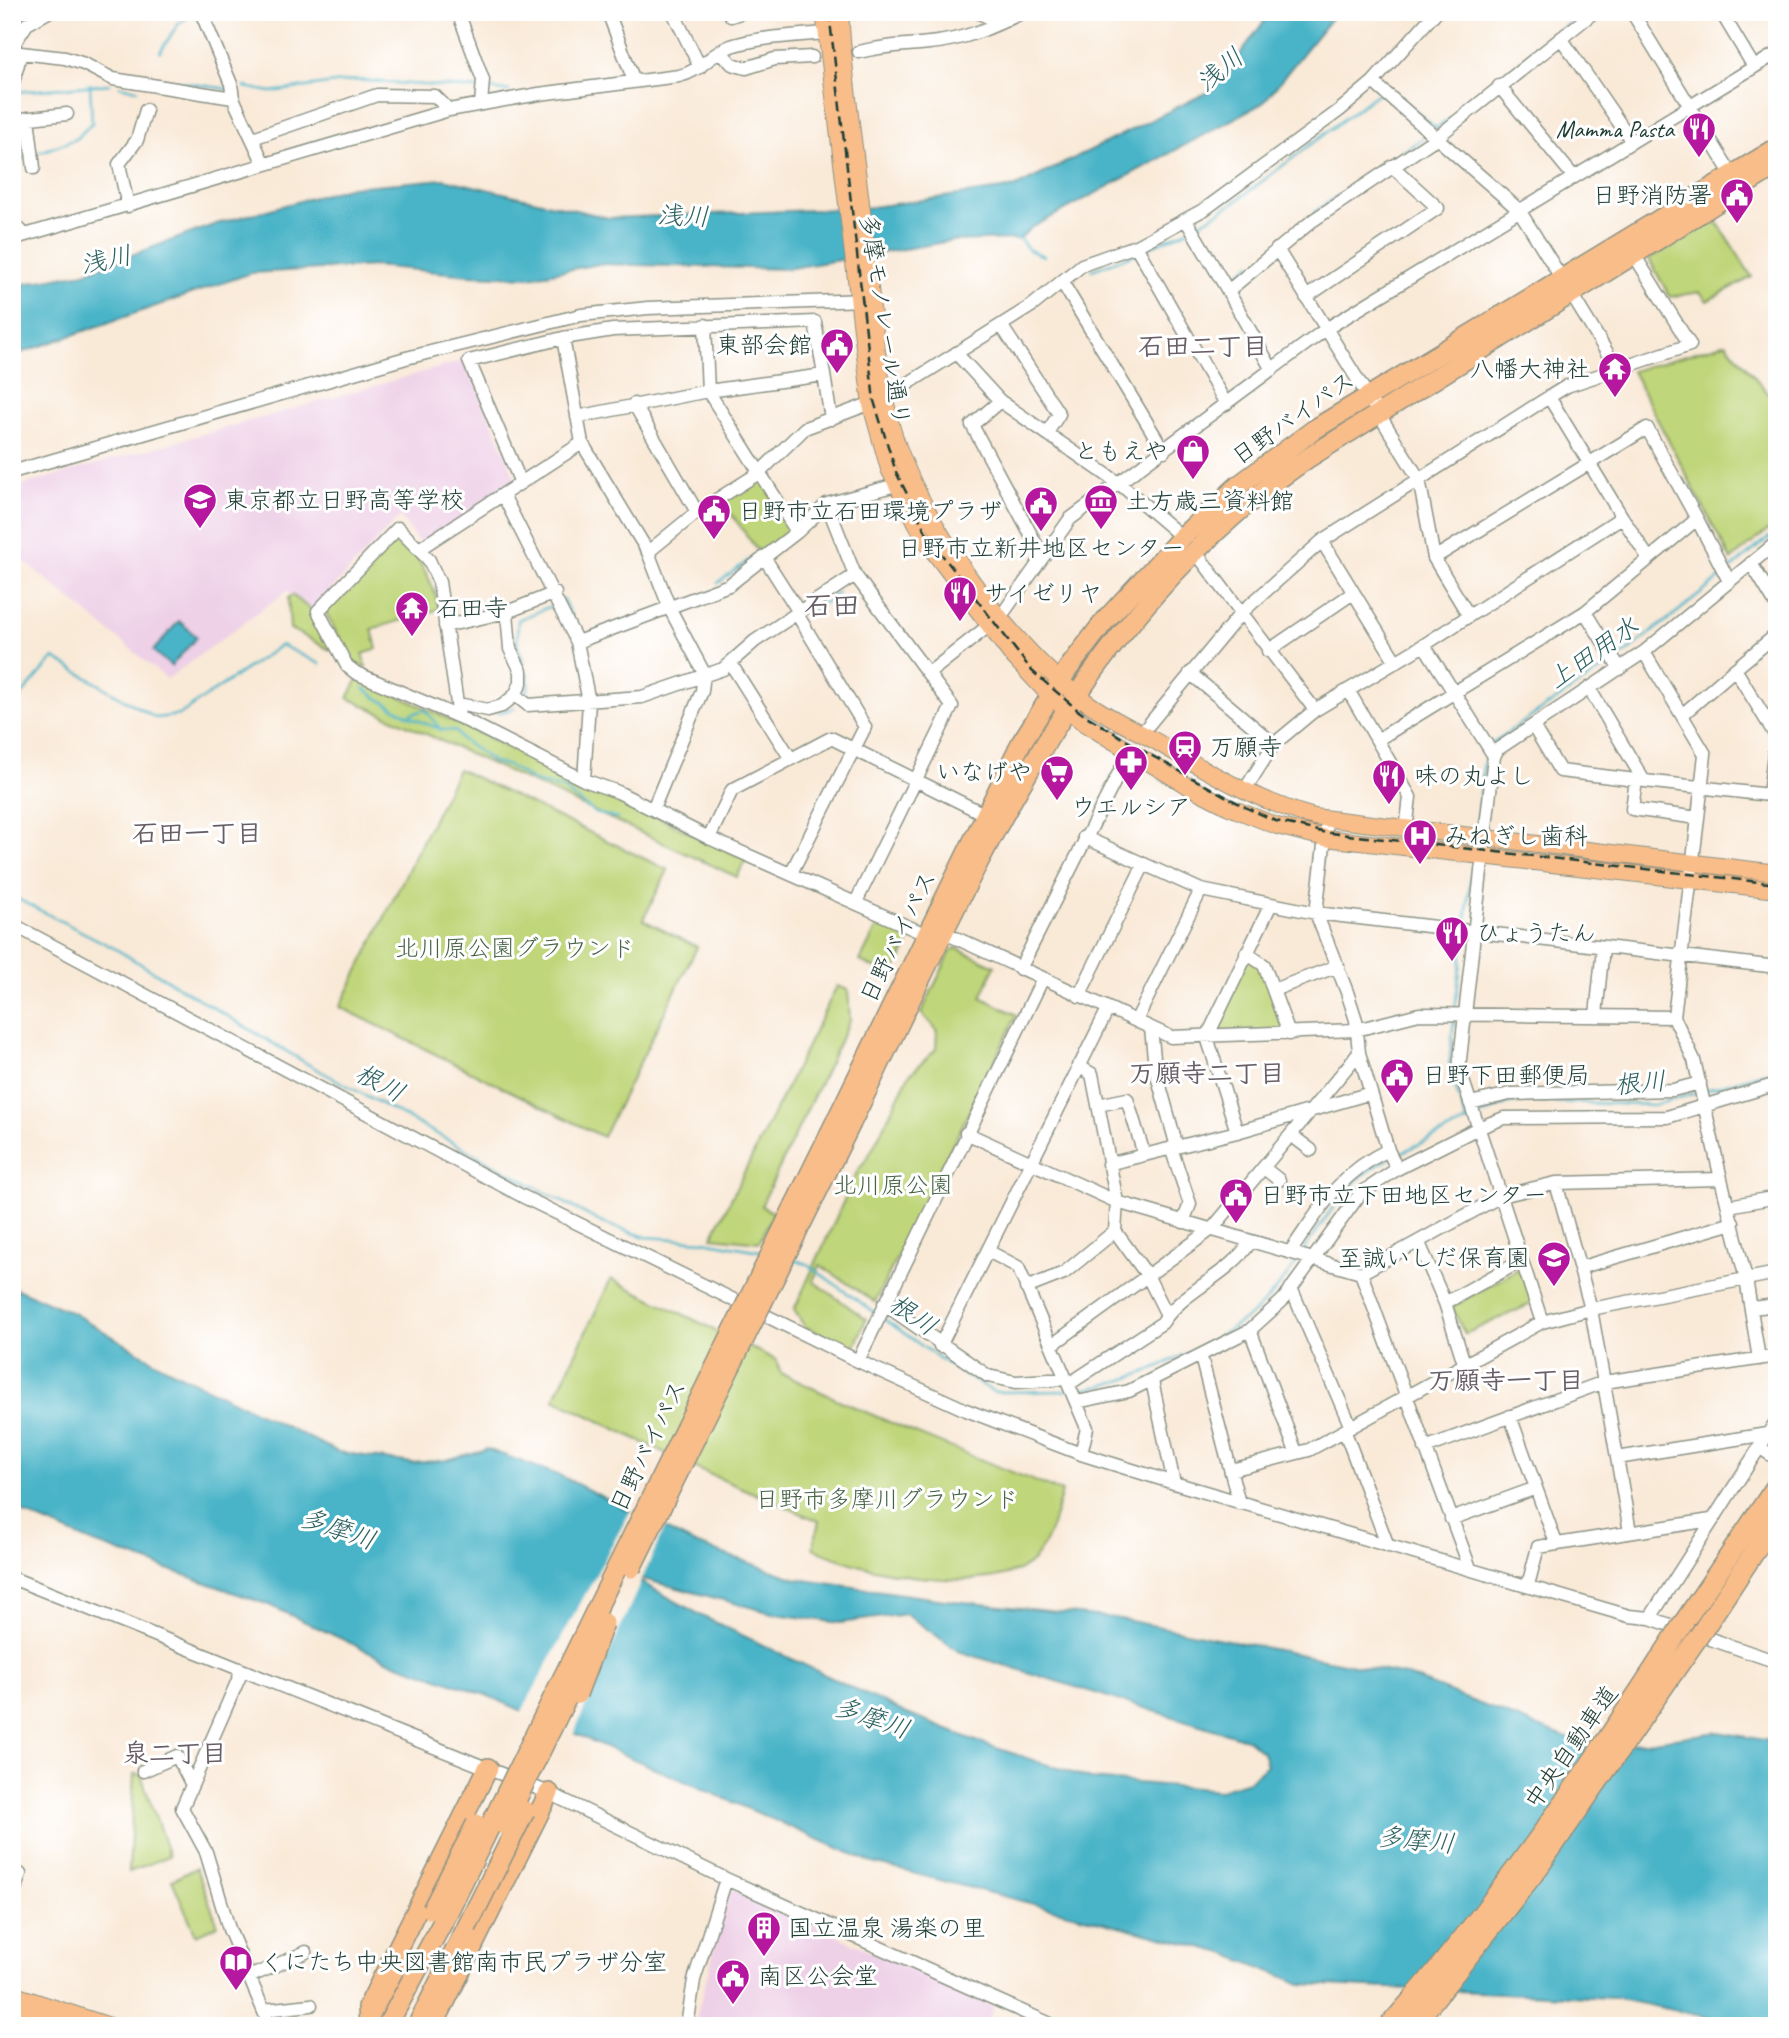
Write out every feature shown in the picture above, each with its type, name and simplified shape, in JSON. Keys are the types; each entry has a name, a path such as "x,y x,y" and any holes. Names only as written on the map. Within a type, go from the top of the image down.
{"highway":[{"name":"日野バイパス","path":"936,934 984,814 1055,688 1102,623 1188,543 1264,465 1373,404 1566,286 1777,148"},
{"name":"日野バイパス","path":"1566,286 1633,253 1777,165"},
{"name":"日野バイパス","path":"402,2026 936,934 1070,701 1188,543"},
{"name":"中央自動車道","path":"1390,2026 1487,1905 1574,1789 1777,1485"},
{"name":"中央自動車道","path":"1413,2026 1543,1861 1777,1518"},
{"name":"日野バイパス","path":"387,2026 598,1621"},
{"path":"371,2026 511,1755 598,1621"},
{"path":"417,2026 569,1716 598,1621"},
{"path":"371,2026 368,2007 488,1768"},
{"path":"433,2026 549,1793"}],"main road":[{"name":"多摩モノレール通り","path":"824,12 833,32 878,402 896,485 925,540 1055,688 1130,751 1229,807 1277,826 1325,838 1777,890"},
{"name":"多摩モノレール通り","path":"833,32 840,12"},
{"name":"多摩モノレール通り","path":"878,402 919,498 937,532 995,621"},
{"name":"多摩モノレール通り","path":"1070,701 1141,734 1271,804 1327,820 1777,873"},
{"path":"12,1994 110,2026"},
{"path":"12,2010 62,2026"}],"street":[{"path":"12,86 15,51 27,24 48,12"},
{"path":"201,12 233,98 264,164"},
{"path":"457,12 482,94"},
{"path":"608,12 634,81"},
{"path":"673,12 700,67"},
{"path":"730,12 731,16 743,12"},
{"path":"977,12 988,17 998,12"},
{"path":"859,52 906,42 945,41 989,29 1023,12"},
{"path":"648,552 697,512 759,473 804,428 878,402 1001,324 1082,265 1138,251 1189,226 1275,159 1378,87 1436,12"},
{"path":"1228,291 1312,221 1436,138 1594,12"},
{"path":"1632,12 1732,175"},
{"path":"1721,12 1754,67"},
{"path":"12,220 18,237 449,110 482,94 679,76 700,67 720,51 741,44 833,32"},
{"path":"1561,38 1631,141"},
{"path":"15,51 65,58 84,64 113,79 233,98"},
{"path":"720,51 732,64 746,68 775,59 812,57"},
{"path":"929,673 995,621 1070,519 1326,329 1777,53"},
{"path":"1499,86 1573,176"},
{"path":"1378,87 1519,210 1617,369"},
{"path":"253,138 377,95 435,96 449,110"},
{"path":"128,205 119,164 136,140 146,110"},
{"path":"12,120 67,114"},
{"path":"28,118 34,168"},
{"path":"1306,297 1438,208 1392,166"},
{"path":"1189,226 1272,370"},
{"path":"1278,249 1419,478 1434,558 1469,616"},
{"path":"1138,251 1226,404"},
{"path":"1141,734 1241,613 1322,541 1567,386 1690,345 1633,253"},
{"path":"1062,282 1164,451"},
{"path":"12,472 406,358 581,315 648,308 864,298"},
{"path":"521,483 469,361 563,338 613,330 815,321 831,419"},
{"path":"1001,324 1059,414 1047,433"},
{"path":"705,325 708,391 797,532"},
{"path":"563,338 582,443 648,552 670,609 704,673 702,691 653,809"},
{"path":"956,354 1000,401 1120,484 1188,543 1315,710"},
{"path":"577,417 708,391 824,375"},
{"path":"1549,397 1649,559"},
{"path":"1000,401 972,425 1043,557"},
{"path":"634,404 697,512"},
{"path":"1434,558 1588,461 1647,428 1726,576"},
{"path":"419,549 582,443"},
{"path":"577,642 670,609 729,584 797,532 827,504 896,485"},
{"path":"503,495 555,593 577,642 589,702 584,780"},
{"path":"827,504 855,575 952,706 856,902"},
{"path":"1244,791 1274,744 1315,710 1424,645 1622,517"},
{"path":"1377,740 1585,612 1697,520"},
{"path":"459,710 439,582 429,560 398,528 318,611 347,666 459,710 584,780 653,809 709,838 1020,969 1171,1037 1356,1031 1419,1014 1674,1017"},
{"path":"1322,541 1396,662"},
{"path":"1490,751 1498,749 1589,688 1616,664 1644,652 1726,576 1751,563 1777,542"},
{"path":"764,557 865,727 791,873"},
{"path":"1751,563 1777,606"},
{"path":"515,695 528,705 642,697 731,664 755,642 855,575"},
{"path":"445,626 507,612 555,593"},
{"path":"1268,651 1353,593"},
{"path":"459,710 488,710 502,706 515,695 521,683 521,671 510,649 507,612"},
{"path":"1585,612 1616,664"},
{"path":"1682,715 1777,634"},
{"path":"1424,645 1490,751 1485,839 1468,930 1459,1015 1459,1068 1542,1322"},
{"path":"1644,652 1705,754 1674,1017 1694,1060 1746,1279 1759,1359"},
{"path":"731,664 791,759"},
{"path":"1533,726 1560,771 1773,796 1776,736 1735,670"},
{"path":"1190,673 1274,744"},
{"path":"1589,688 1640,780 1632,809 1698,818"},
{"path":"1348,690 1410,797 1406,830"},
{"path":"709,838 732,790 831,738 984,814"},
{"path":"1020,969 1084,837 1130,751"},
{"path":"1327,820 1317,913 1356,1020 1359,1053 1388,1150 1397,1169"},
{"path":"1084,837 1201,890 1317,913 1777,967"},
{"path":"1079,996 1144,864"},
{"path":"1136,1021 1201,890"},
{"path":"1237,1132 1207,1037 1271,904"},
{"path":"12,924 522,1196 858,1361 966,1410 1082,1454 1174,1483 1629,1616 1650,1618 1777,1662"},
{"path":"1596,1015 1602,948"},
{"path":"1246,953 1264,964 1289,1034"},
{"path":"1273,990 1338,966"},
{"path":"858,1361 882,1306 1042,980"},
{"path":"940,1346 1108,1009"},
{"path":"1151,1028 1155,1068 1190,1204 1184,1222"},
{"path":"1052,1345 1213,1229 1359,1053"},
{"path":"1078,1066 1092,1074 1117,1202 1115,1231 1146,1275 1167,1315"},
{"path":"1470,1103 1510,1094 1673,1090 1700,1085"},
{"path":"1301,1256 1360,1194 1397,1169 1478,1128 1504,1118 1667,1117 1776,1085"},
{"path":"1108,1164 1237,1132 1371,1093"},
{"path":"1098,1105 1127,1099 1144,1154"},
{"path":"966,1133 1117,1202 1361,1273 1501,1196 1556,1183 1721,1179"},
{"path":"1291,1135 1311,1150"},
{"path":"1076,1400 1114,1396 1152,1381 1251,1330 1292,1288 1301,1256 1345,1177 1360,1164 1388,1150"},
{"path":"1264,1168 1279,1180"},
{"path":"1556,1183 1582,1267 1591,1309 1630,1532"},
{"path":"1729,1206 1777,1197"},
{"path":"1582,1267 1732,1223"},
{"path":"1026,1288 1064,1273 1115,1231"},
{"path":"882,1306 970,1366 996,1379 1068,1383 1114,1357 1161,1324 1167,1315 1237,1258 1251,1241"},
{"path":"1419,1243 1445,1303 1464,1363"},
{"path":"988,1251 1018,1267 1087,1428 1082,1454"},
{"path":"1445,1303 1521,1261"},
{"path":"1361,1273 1470,1569"},
{"path":"1231,1469 1309,1450 1542,1322 1591,1309 1777,1273"},
{"path":"1292,1288 1348,1429 1388,1546"},
{"path":"1752,1308 1777,1305"},
{"path":"1251,1330 1296,1452"},
{"path":"1425,1448 1604,1382 1777,1356"},
{"path":"1201,1357 1240,1503"},
{"path":"1152,1381 1174,1483"},
{"path":"1510,1416 1556,1543"},
{"path":"1650,1618 1777,1420"},
{"path":"1617,1458 1768,1434"},
{"path":"1759,1447 1777,1459"},
{"path":"1451,1519 1536,1488"},
{"path":"1528,1585 1538,1547 1712,1520"},
{"path":"12,1578 549,1793 726,1879 1055,2026"},
{"path":"242,1671 182,1808 206,1852 229,1928 270,2026"},
{"path":"143,1771 177,1756 192,1785"},
{"path":"12,1872 20,1874 12,1899"},
{"path":"687,2026 696,1972 726,1879"},
{"path":"249,1977 306,1952"},
{"path":"264,2010 311,2005"}],"shaded area":[{"name":"東京都立日野高等学校","path":"466,360 517,482 420,544 400,516 313,609 287,591 167,679 12,551 12,488"},
{"path":"735,1890 994,2007 986,2026 730,2026 696,2018 730,1892"}],"green space":[{"path":"1716,220 1752,277 1707,301 1700,292 1670,297 1649,259"},
{"path":"1726,343 1772,398 1777,396 1777,523 1731,560 1632,371"},
{"path":"759,473 793,531 760,554 720,498"},
{"path":"400,539 413,552 425,571 439,609 372,629 377,649 363,654 366,667 363,667 351,661 326,613 326,608 389,541"},
{"path":"292,595 315,613 333,647 330,650 290,629 288,598"},
{"path":"359,677 746,859 737,877 348,698"},
{"name":"北川原公園グラウンド","path":"458,769 668,870 643,920 697,947 603,1137 340,1007"},
{"path":"880,921 909,933 911,938 892,977 860,961"},
{"name":"北川原公園","path":"956,948 995,966 981,997 1017,1015 875,1302 820,1265 813,1281 866,1319 855,1346 850,1347 805,1327 794,1310 857,1172 871,1152 909,1075 936,1049 937,1030 921,1013 951,951"},
{"path":"1246,953 1264,965 1289,1034 1207,1037"},
{"name":"北川原公園","path":"837,986 848,990 850,1020 761,1206 774,1213 759,1242 712,1237"},
{"path":"1520,1268 1533,1303 1465,1334 1452,1307"},
{"name":"日野市多摩川グラウンド","path":"611,1279 776,1360 781,1373 920,1435 1062,1492 1051,1528 1039,1553 1014,1572 989,1578 958,1580 891,1573 833,1557 813,1548 819,1521 702,1471 554,1399"},
{"path":"134,1774 141,1775 169,1856 129,1872"},
{"path":"196,1868 218,1925 196,1935 172,1880"}],"water":[{"name":"浅川","path":"1271,12 1336,12 1263,103 1031,228 1019,239 951,241 786,269 599,264 530,277 469,275 375,266 251,273 12,356 12,286 83,273 216,224 351,187 444,179 609,218 865,208 1016,187 1214,89"},
{"path":"179,621 197,637 171,666 153,651"},
{"name":"多摩川","path":"12,1287 73,1313 164,1367 338,1452 412,1463 446,1460 487,1449 561,1476 695,1544 797,1579 945,1600 1115,1618 1405,1675 1596,1749 1718,1732 1777,1742 1777,2026 1751,2026 1614,1998 1301,1984 1224,1953 873,1863 486,1695 387,1660 269,1605 94,1543 12,1508","holes":["628,1575 776,1614 840,1623 906,1614 958,1651 1249,1740 1263,1752 1267,1765 1249,1781 1220,1790 1091,1779 981,1743 905,1713 704,1617"]}],"pier":[{"path":"632,1508 666,1525 573,1735 521,1713"}],"waterway":[{"path":"851,12 852,46"},
{"path":"1511,70 1582,12"},
{"path":"160,52 179,23 194,14"},
{"path":"742,59 791,52"},
{"path":"144,77 228,89"},
{"path":"245,87 271,92 356,80 478,89"},
{"path":"40,152 76,139 92,123 90,84"},
{"path":"15,92 110,84"},
{"path":"120,86 137,90"},
{"path":"1386,87 1436,128 1457,114"},
{"path":"485,89 509,91"},
{"path":"1194,227 1235,202 1378,93"},
{"path":"1313,213 1423,138"},
{"path":"12,162 27,157"},
{"path":"1143,250 1188,230"},
{"path":"1017,236 1029,250 1044,256"},
{"path":"1092,270 1137,253"},
{"path":"1229,282 1251,264"},
{"name":"上田用水","path":"1728,571 1777,531"},
{"path":"718,583 763,550"},
{"name":"上田用水","path":"1619,658 1723,576"},
{"path":"806,615 838,593"},
{"path":"563,599 571,616"},
{"path":"524,663 517,645 518,620 551,606"},
{"path":"12,706 54,658 156,718 179,715 281,645 320,664"},
{"name":"上田用水","path":"1492,745 1610,664"},
{"path":"524,697 529,685 527,673"},
{"path":"364,688 394,708 423,722 455,730 461,739 493,762 509,766 535,782 563,789 595,813 617,818"},
{"path":"498,713 515,708"},
{"path":"411,714 425,710 442,731"},
{"name":"上田用水","path":"1477,827 1484,762 1488,754"},
{"name":"上田用水","path":"1465,926 1472,867"},
{"name":"根川","path":"12,896 114,948 311,1066 602,1223 646,1237 704,1241 765,1252"},
{"name":"上田用水","path":"1455,1009 1464,936"},
{"name":"上田用水","path":"1454,1020 1449,1068 1467,1122"},
{"name":"根川","path":"1706,1090 1777,1069"},
{"name":"根川","path":"1480,1116 1505,1104 1527,1101 1654,1105 1696,1093"},
{"name":"根川","path":"1394,1156 1471,1120"},
{"name":"根川","path":"1302,1253 1329,1212 1349,1188 1388,1159"},
{"name":"根川","path":"791,1259 807,1264 876,1314"},
{"name":"根川","path":"1076,1390 1097,1387 1141,1374 1207,1342 1260,1307 1299,1259"},
{"name":"根川","path":"884,1319 953,1368 994,1392 1066,1391"}],"railway":[{"path":"829,12 874,401 896,472 929,538 1032,671 1080,712 1145,752 1276,821 1322,832 1777,884"}],"place":[{"name":"Mamma Pasta","path":"1699,159"},
{"name":"日野消防署","path":"1737,225"},
{"name":"東部会館","path":"837,375"},
{"name":"八幡大神社","path":"1615,399"},
{"name":"ともえや","path":"1193,481"},
{"name":"東京都立日野高等学校","path":"200,530"},
{"name":"土方歳三資料館","path":"1101,531"},
{"name":"日野市立新井地区センター","path":"1041,533"},
{"name":"日野市立石田環境プラザ","path":"714,541"},
{"name":"サイゼリヤ","path":"960,623"},
{"name":"石田寺","path":"412,638"},
{"name":"万願寺","path":"1185,777"},
{"name":"ウエルシア","path":"1131,792"},
{"name":"いなげや","path":"1057,802"},
{"name":"味の丸よし","path":"1389,806"},
{"name":"みねぎし歯科","path":"1420,866"},
{"name":"ひょうたん","path":"1452,963"},
{"name":"日野下田郵便局","path":"1397,1105"},
{"name":"日野市立下田地区センター","path":"1236,1225"},
{"name":"至誠いしだ保育園","path":"1554,1288"},
{"name":"国立温泉 湯楽の里","path":"764,1958"},
{"name":"くにたち中央図書館南市民プラザ分室","path":"236,1992"},
{"name":"南区公会堂","path":"733,2006"}],"district":[{"name":"石田二丁目","path":"1203,346"},
{"name":"石田","path":"832,605"},
{"name":"石田一丁目","path":"197,833"},
{"name":"万願寺二丁目","path":"1207,1073"},
{"name":"万願寺一丁目","path":"1506,1380"},
{"name":"泉二丁目","path":"175,1753"}]}
